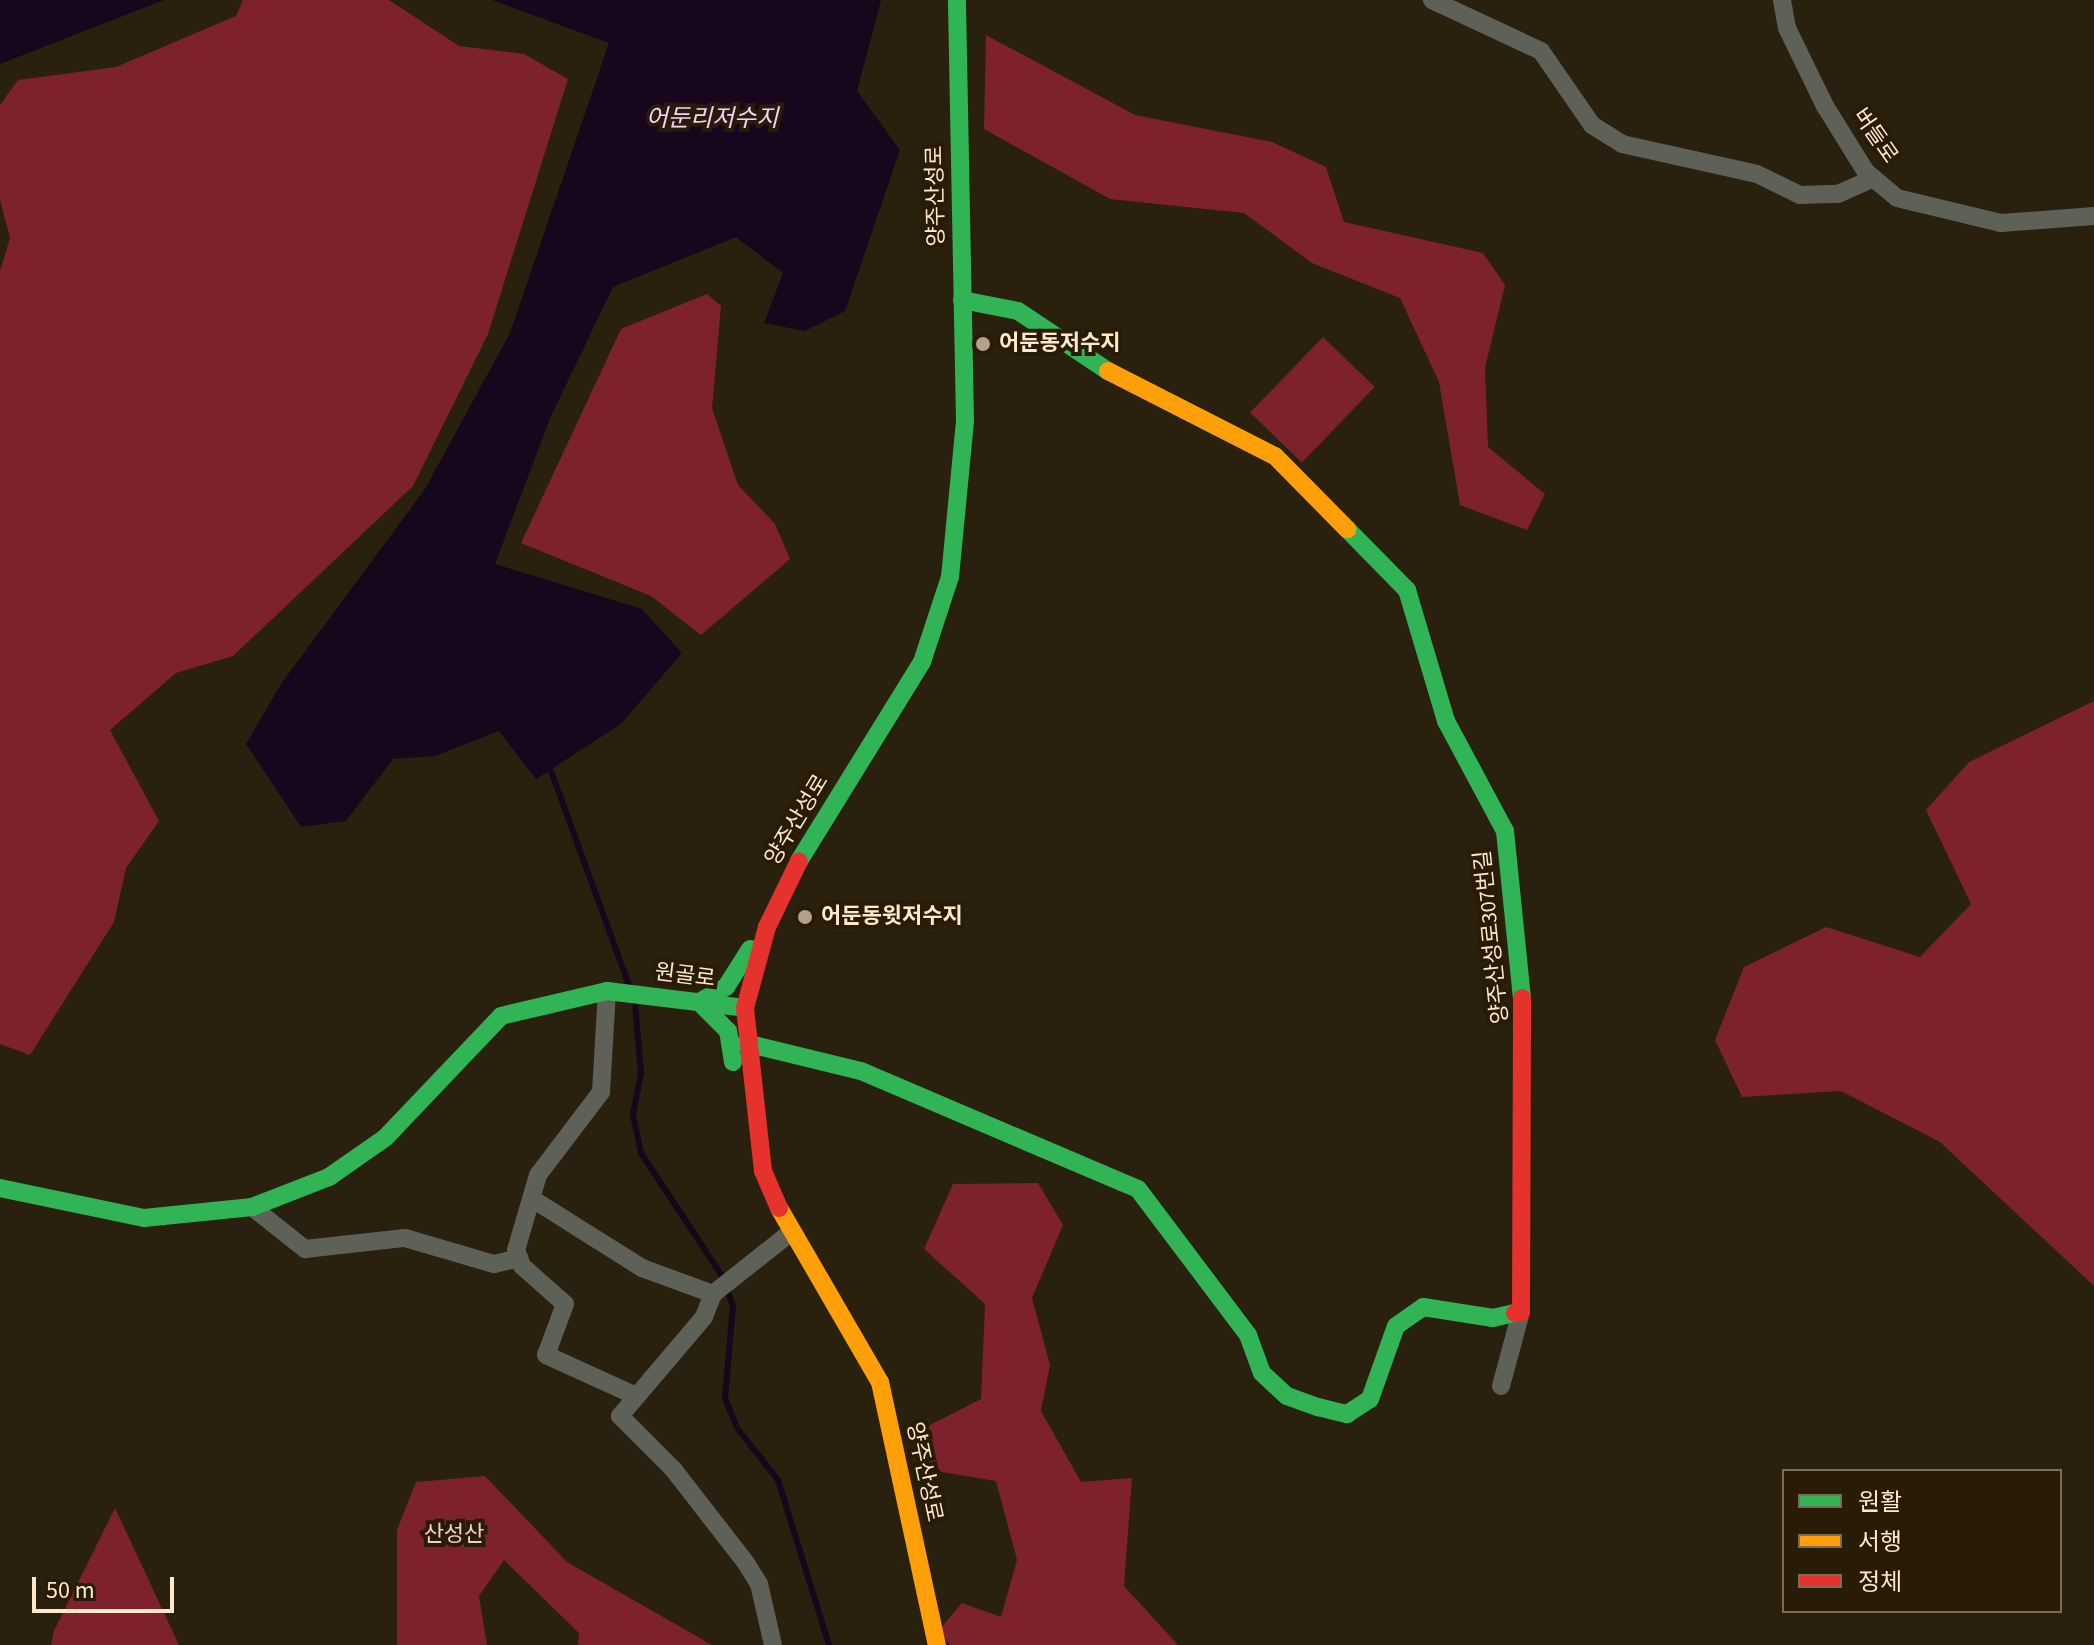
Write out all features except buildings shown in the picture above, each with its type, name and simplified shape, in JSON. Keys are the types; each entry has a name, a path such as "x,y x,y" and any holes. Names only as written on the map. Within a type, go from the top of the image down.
{"street":[{"name":"양주산성로","path":"937,1645 880,1382 790,1233 763,1171 752,1120 745,1008 781,897 939,625 955,550 965,421 957,0"},
{"path":"1432,0 1541,51 1592,125 1622,144 1757,174 1800,195 1838,194 1874,178"},
{"name":"버들로","path":"1782,0 1787,28 1825,106 1874,178 1922,208 2001,223 2094,216"},
{"name":"양주산성로307번길","path":"962,300 1018,311 1136,389 1275,456 1407,590 1446,721 1505,831 1526,1035 1521,1312 1501,1386"},
{"path":"752,1120 742,1106 728,1031 699,1002 735,978 765,906 781,897"},
{"path":"519,1258 538,1175 601,1092 612,991"},
{"name":"원골로","path":"0,1188 144,1218 252,1207 329,1177 385,1138 501,1016 612,991 745,1008"},
{"path":"745,1043 861,1071 1138,1189 1248,1335 1262,1373 1287,1396 1347,1414 1370,1399 1396,1326 1423,1307 1493,1318 1521,1312"},
{"path":"534,1200 642,1268 715,1292"},
{"path":"252,1207 305,1249 405,1238 494,1264 519,1258"},
{"path":"773,1645 759,1584 746,1563 673,1469 620,1416 704,1317 715,1292 790,1233"},
{"path":"519,1258 565,1304 546,1355 636,1396"}],"green space":[{"path":"243,0 389,0 459,46 524,54 568,79 488,334 413,486 233,656 176,673 110,730 159,821 126,868 114,922 30,1055 0,1044 0,271 10,238 0,200 0,105 18,80 116,67 236,16"},
{"path":"986,35 1135,115 1272,142 1326,167 1344,222 1483,253 1505,285 1485,368 1488,447 1545,494 1527,530 1460,505 1439,382 1400,298 1312,263 1244,213 1110,199 984,129"},
{"path":"707,294 721,306 712,408 738,485 775,524 790,559 701,635 651,596 521,543 621,329"},
{"path":"1323,337 1375,387 1302,463 1250,413"},
{"path":"2094,701 2094,1286 1940,1142 1841,1091 1742,1097 1715,1040 1744,967 1826,927 1920,957 1971,904 1926,810 1969,762"},
{"path":"1038,1183 1063,1225 1032,1298 1050,1365 1041,1411 1081,1482 1132,1478 1124,1586 1178,1645 950,1645 939,1630 962,1603 1001,1617 1017,1560 996,1481 918,1468 926,1427 981,1399 985,1304 924,1249 953,1184"},
{"name":"산성산","path":"485,1476 567,1562 712,1645 578,1645 579,1633 504,1560 479,1596 487,1645 397,1645 397,1530 416,1482"},
{"path":"115,1508 179,1645 51,1645 54,1631"}],"water":[{"path":"0,0 164,0 0,64"},
{"name":"어둔리저수지","path":"492,0 881,0 857,91 900,150 845,311 805,331 764,323 783,273 736,237 613,287 551,416 495,564 642,609 682,653 621,724 536,779 499,731 435,756 393,759 346,821 301,827 246,744 281,684 425,489 510,333 609,43"}],"waterway":[{"path":"551,771 629,985"},
{"path":"635,1003 641,1073 633,1115 641,1153 722,1276 733,1306 725,1398 737,1428 778,1480 829,1645"}],"traffic: fast":[{"path":"799,861 922,662 950,577 965,421 957,0"},
{"path":"962,300 1018,311 1108,371"},
{"path":"1347,529 1407,590 1446,721 1505,831 1522,998"},
{"path":"733,1062 728,1031 699,1002 726,987 750,949"},
{"path":"0,1188 144,1218 252,1207 329,1177 385,1138 501,1016 607,991 745,1008"},
{"path":"745,1043 861,1071 1138,1189 1248,1335 1262,1373 1287,1396 1318,1407 1347,1414 1370,1399 1396,1326 1423,1307 1493,1318 1515,1313"}],"traffic: slow":[{"path":"1108,371 1275,456 1347,529"},
{"path":"779,1208 880,1382 937,1645"}],"traffic: jam":[{"path":"779,1208 763,1171 745,1008 767,927 799,861"},
{"path":"1515,1313 1521,1312 1522,998"}],"place":[{"name":"어둔동저수지","path":"983,344"},
{"name":"어둔동윗저수지","path":"805,917"}]}
